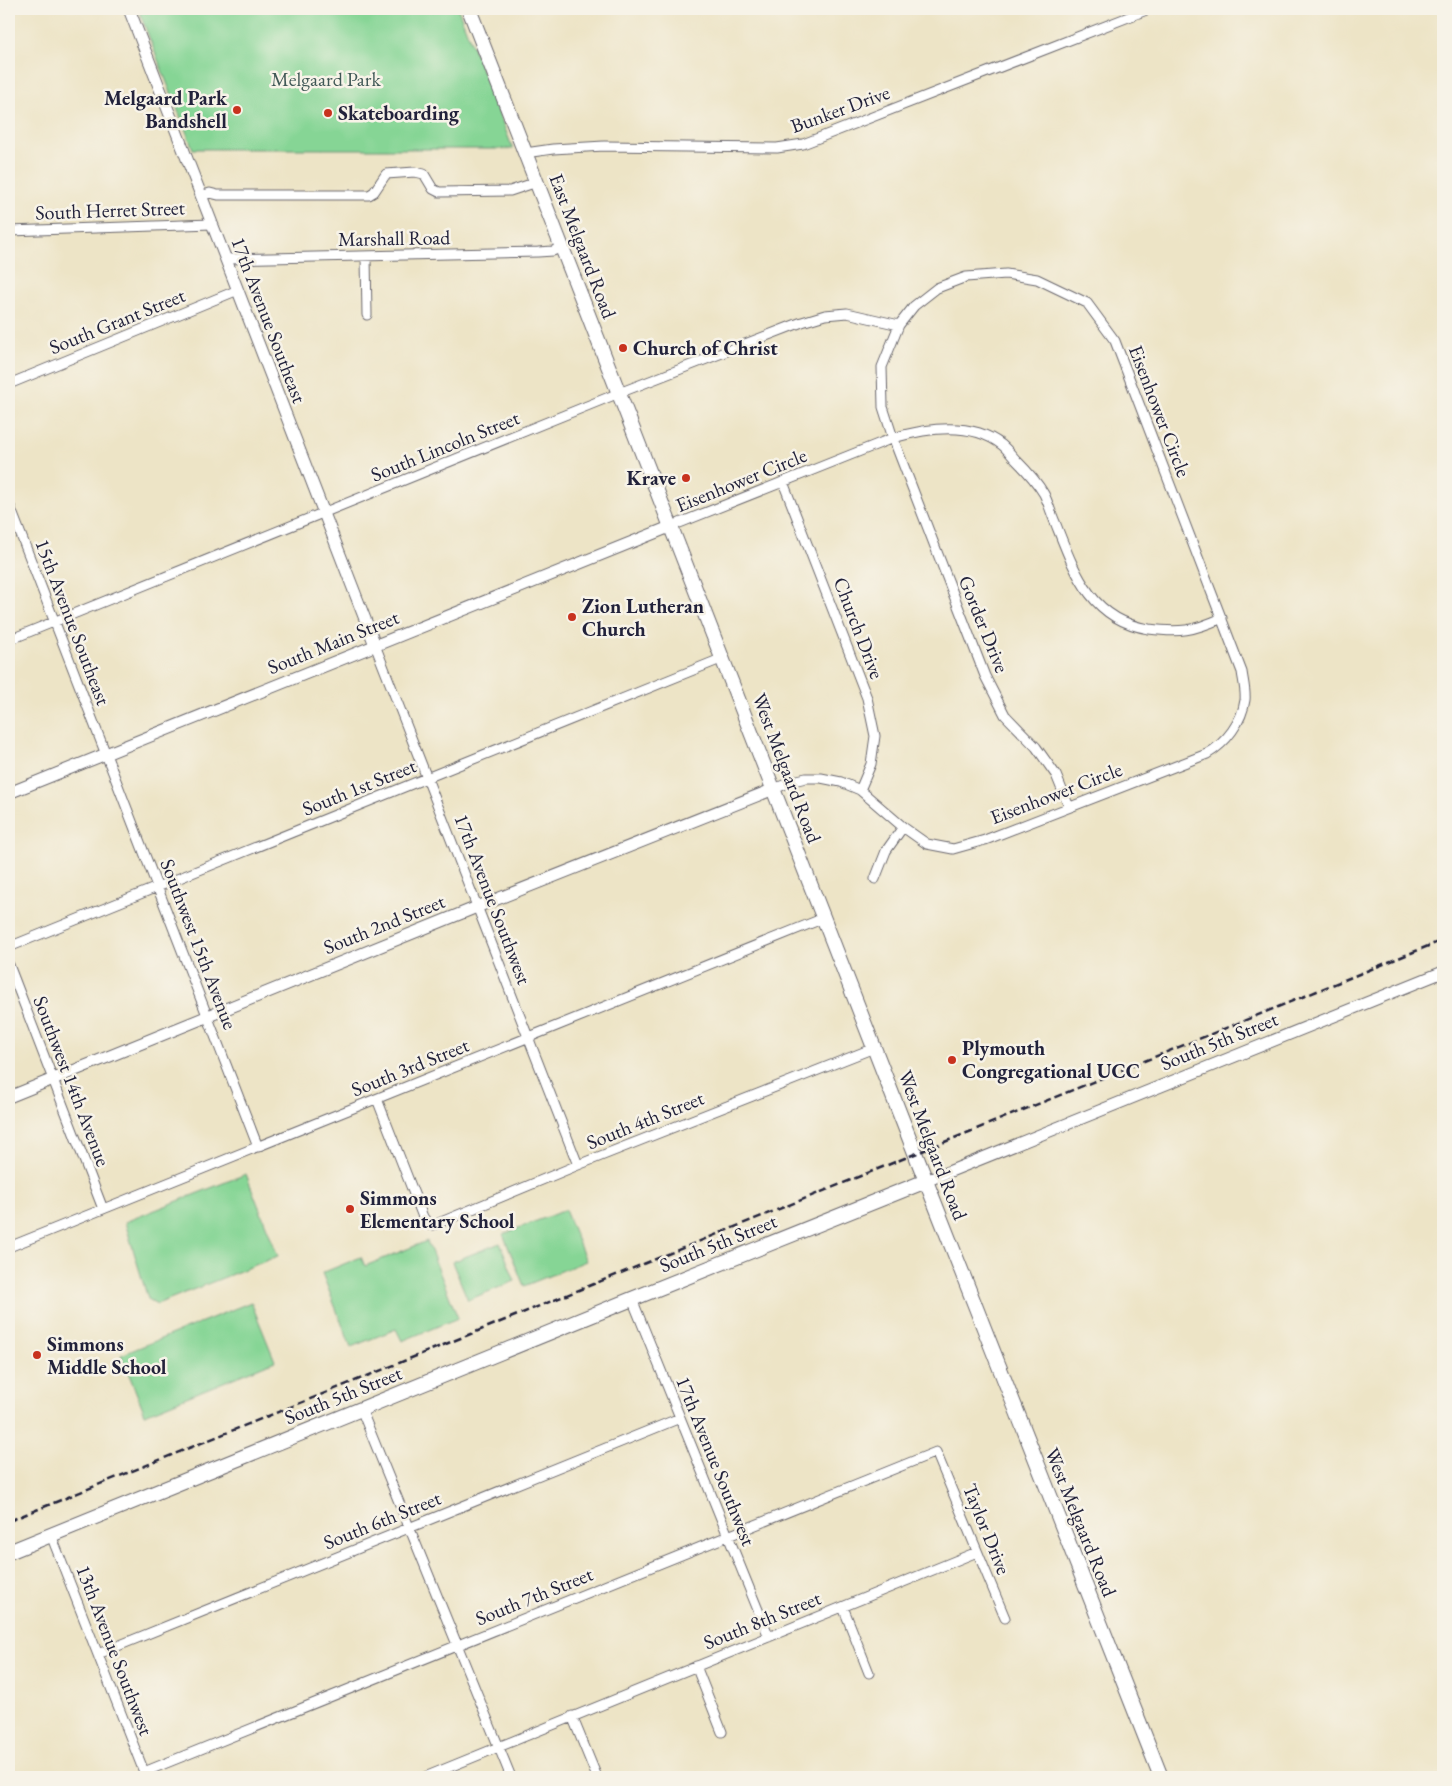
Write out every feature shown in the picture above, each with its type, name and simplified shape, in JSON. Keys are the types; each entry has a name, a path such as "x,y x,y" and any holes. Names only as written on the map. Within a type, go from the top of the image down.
{"main road":[{"name":"East Melgaard Road","path":"469,9 672,526"},
{"name":"West Melgaard Road","path":"672,526 874,1048 1161,1777"},
{"name":"South 5th Street","path":"9,1552 632,1298 926,1181"}],"street":[{"name":"17th Avenue Southeast","path":"129,9 375,645"},
{"name":"Bunker Drive","path":"525,153 553,149 604,146 777,148 803,144 1149,9"},
{"path":"201,196 210,193 218,196 368,195 374,192 386,174 415,172 424,174 433,189 440,192 520,189 537,182"},
{"name":"South Herret Street","path":"9,231 212,224"},
{"name":"Marshall Road","path":"226,259 538,252 552,251 562,247"},
{"path":"366,257 367,315"},
{"name":"Eisenhower Circle","path":"672,526 893,438 883,407 882,367 899,325 914,306 937,288 966,277 1006,274 1037,279 1087,303 1115,341 1242,672 1245,699 1236,725 1216,748 1207,754 985,840 953,849 926,844 860,790 841,782 821,778 806,778 774,789"},
{"name":"South Grant Street","path":"9,384 238,290"},
{"name":"South Lincoln Street","path":"9,640 620,393 802,322 825,315 847,314 899,325"},
{"path":"893,438 935,429 961,429 982,434 1001,444 1044,494 1075,573 1088,593 1102,609 1119,620 1138,627 1164,631 1189,631 1222,618"},
{"name":"Gorder Drive","path":"893,438 985,676 1005,715 1036,747 1056,775 1069,807"},
{"name":"Church Drive","path":"783,482 868,698 875,736 871,764 860,790"},
{"name":"15th Avenue Southeast","path":"9,504 105,754"},
{"name":"South Main Street","path":"9,793 672,526"},
{"name":"17th Avenue Southwest","path":"375,645 578,1166"},
{"name":"South 1st Street","path":"9,947 723,658"},
{"name":"Southwest 15th Avenue","path":"105,754 258,1146"},
{"name":"South 2nd Street","path":"9,1097 477,906 774,789"},
{"path":"875,879 886,851 903,827"},
{"name":"South 3rd Street","path":"9,1247 824,918"},
{"name":"Southwest 14th Avenue","path":"9,965 103,1209"},
{"name":"South 5th Street","path":"926,1181 1443,972"},
{"name":"South 4th Street","path":"377,1099 423,1217 429,1225 438,1224 874,1048"},
{"name":"17th Avenue Southwest","path":"632,1298 769,1637"},
{"path":"361,1409 511,1777"},
{"name":"South 6th Street","path":"98,1654 680,1418"},
{"name":"South 7th Street","path":"145,1775 936,1452"},
{"name":"Taylor Drive","path":"936,1452 1005,1618"},
{"name":"13th Avenue Southwest","path":"51,1535 145,1775"},
{"name":"South 8th Street","path":"425,1777 977,1552"},
{"name":"South 8th Street","path":"842,1607 869,1673"},
{"name":"South 8th Street","path":"696,1666 722,1732"},
{"path":"572,1716 597,1777"}],"green space":[{"name":"Melgaard Park","path":"138,9 458,9 513,149 193,149"},
{"path":"246,1174 278,1256 157,1304 148,1299 125,1222"},
{"path":"565,1210 586,1261 524,1286 503,1234"},
{"path":"427,1241 458,1318 402,1341 396,1329 351,1347 322,1273 361,1257 365,1266"},
{"path":"500,1243 515,1281 468,1300 452,1262"},
{"path":"251,1302 275,1361 145,1414 121,1355"}],"railway":[{"path":"9,1521 1443,940"}],"place":[{"name":"Melgaard Park Bandshell","path":"237,110"},
{"name":"Skateboarding","path":"328,113"},
{"name":"Church of Christ","path":"623,348"},
{"name":"Krave","path":"686,478"},
{"name":"Zion Lutheran Church","path":"572,617"},
{"name":"Plymouth Congregational UCC","path":"952,1060"},
{"name":"Simmons Elementary School","path":"350,1209"},
{"name":"Simmons Middle School","path":"37,1355"}]}
